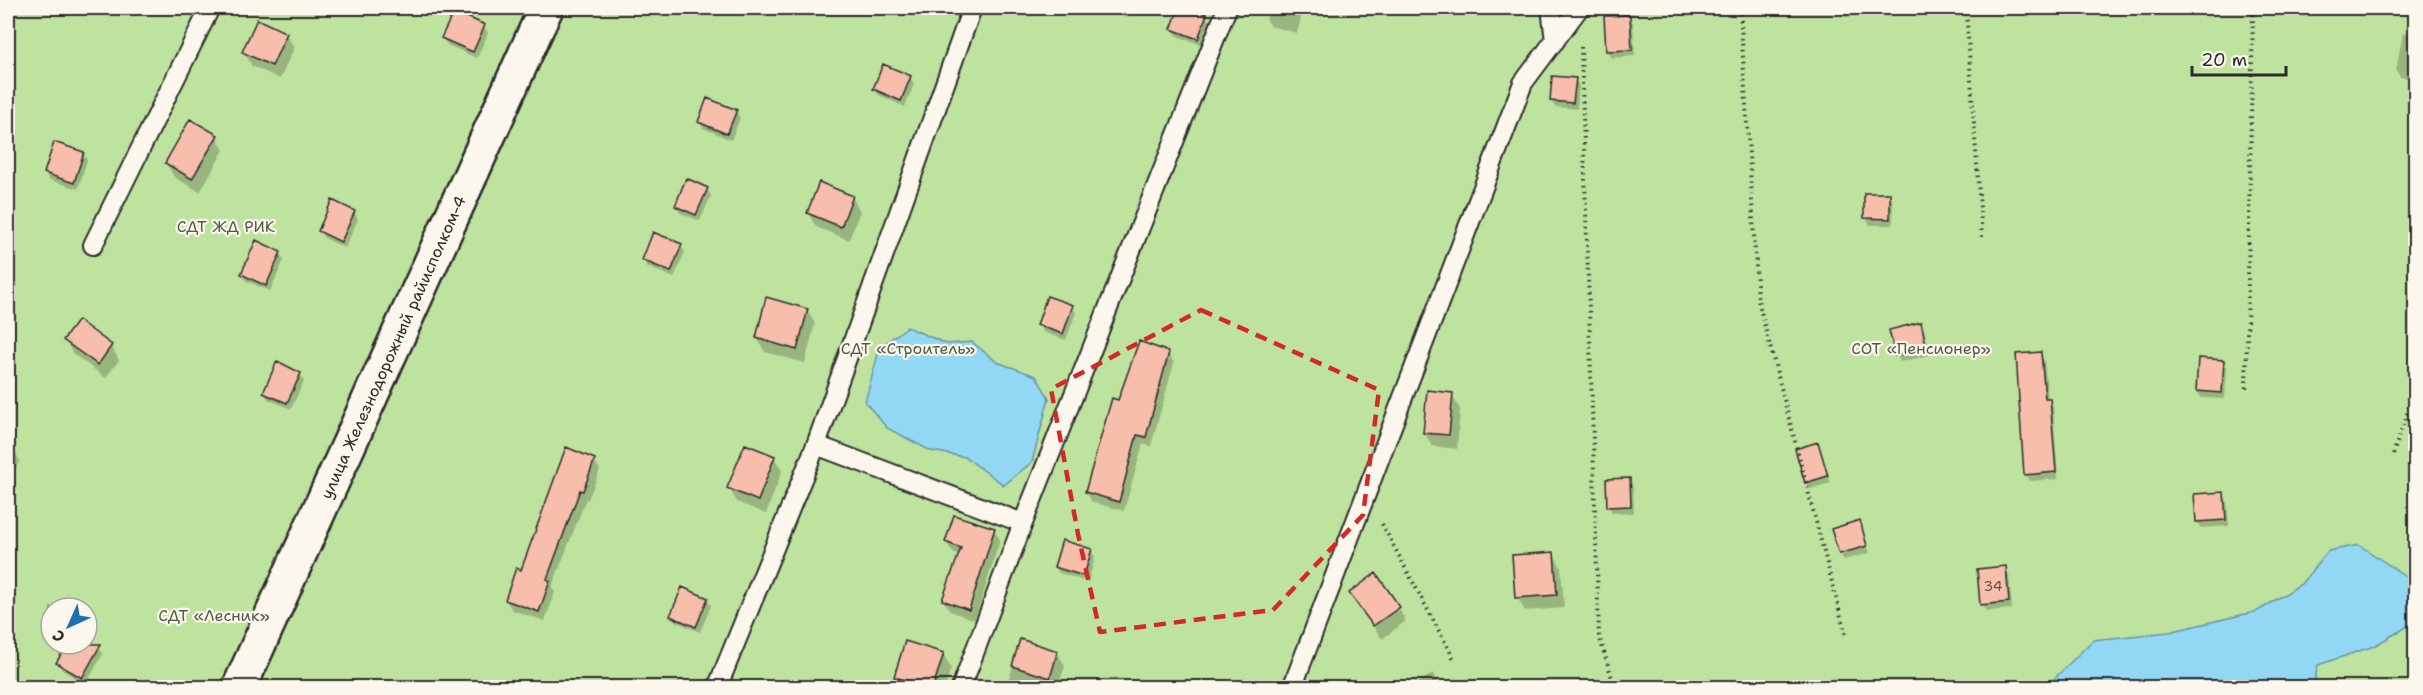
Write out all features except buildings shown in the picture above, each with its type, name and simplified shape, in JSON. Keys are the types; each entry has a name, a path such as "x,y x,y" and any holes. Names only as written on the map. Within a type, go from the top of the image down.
{"street":[{"name":"улица Железнодорожный райисполком-4","path":"239,687 546,8"}],"lane":[{"path":"93,245 210,8"},
{"path":"717,687 816,445 972,8"},
{"path":"961,687 1023,523 1227,8"},
{"path":"1551,8 1554,41"},
{"path":"1292,687 1522,83 1579,8"},
{"path":"816,445 1023,523"}],"path":[{"path":"1740,8 1758,300 1846,636"},
{"path":"1966,8 1982,237"},
{"path":"2246,388 2253,8"},
{"path":"1581,43 1599,636 1615,687"},
{"path":"2394,454 2415,388"},
{"path":"1366,494 1455,661"}],"highlighted area":[{"path":"1201,310 1379,390 1363,515 1273,610 1100,632 1078,534 1051,389"}],"green space":[{"path":"8,8 2415,8 2415,687 8,687"}],"water":[{"path":"907,327 947,344 972,342 997,362 1036,376 1049,398 1032,462 1004,485 965,457 931,451 887,428 865,402 880,347"},
{"path":"2359,545 2411,580 2415,622 2374,646 2318,665 2313,687 2046,687 2093,640 2169,632 2258,611 2301,584 2328,551"}],"park label":[{"name":"СДТ ЖД РИК","path":"226,226"},
{"name":"СДТ «Строитель»","path":"908,348"},
{"name":"СОТ «Пенсионер»","path":"1921,348"},
{"name":"СДТ «Лесник»","path":"214,615"}]}
